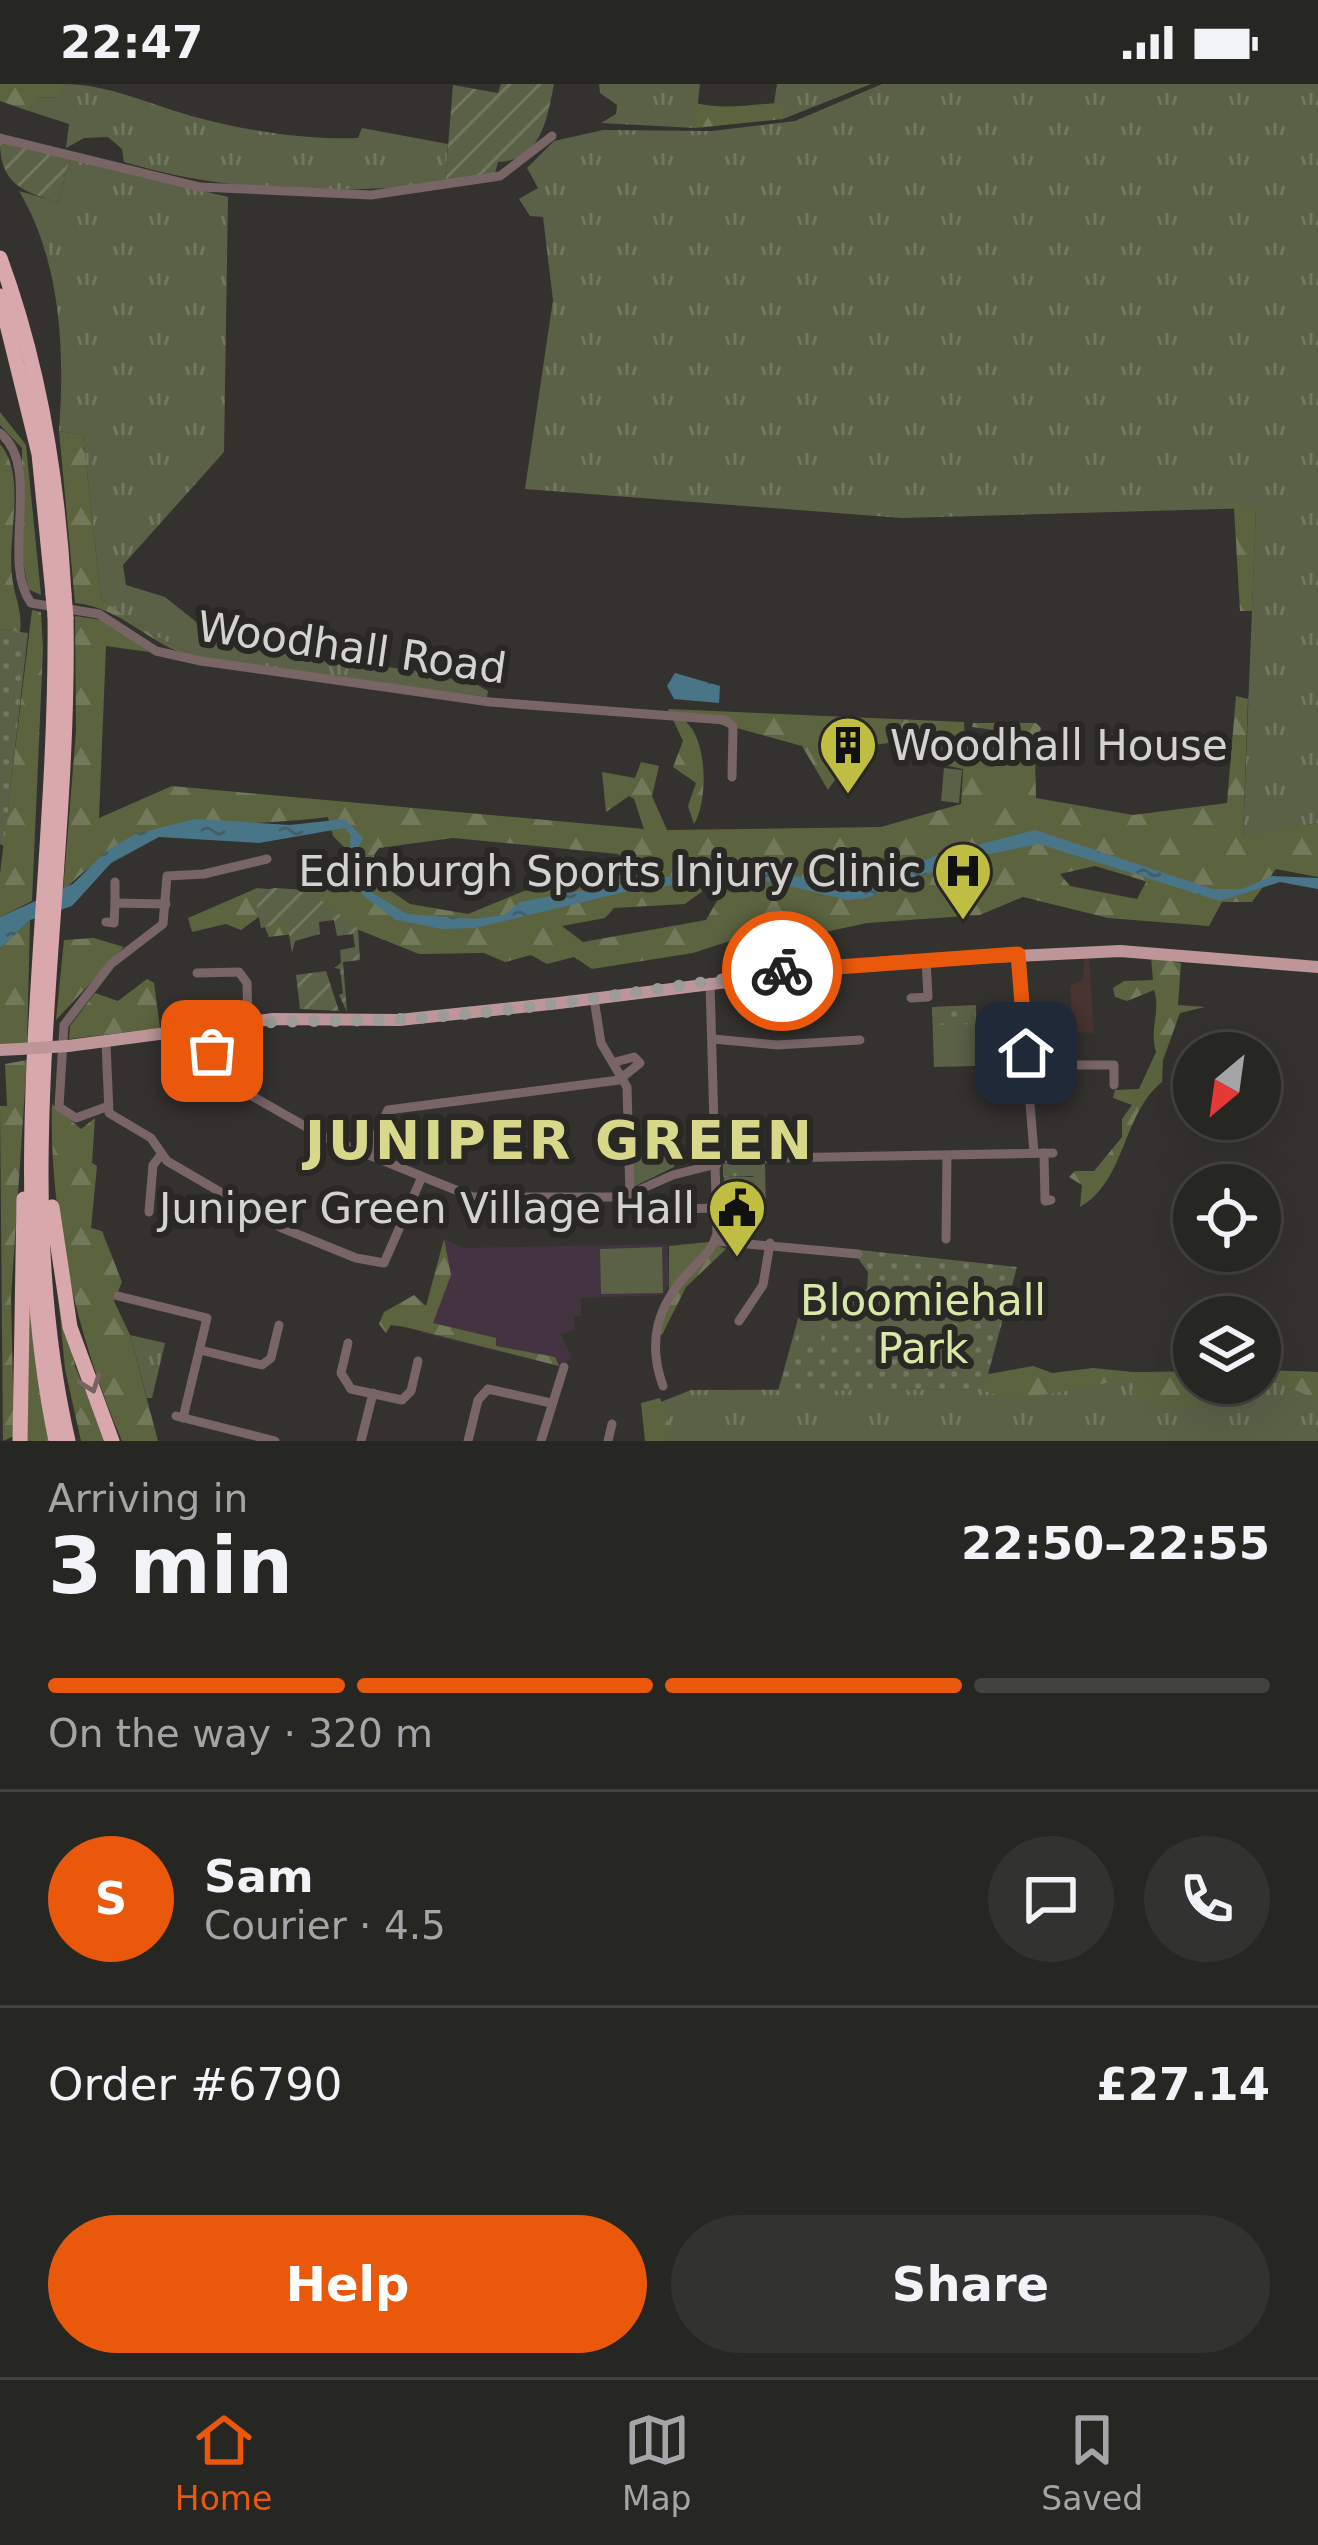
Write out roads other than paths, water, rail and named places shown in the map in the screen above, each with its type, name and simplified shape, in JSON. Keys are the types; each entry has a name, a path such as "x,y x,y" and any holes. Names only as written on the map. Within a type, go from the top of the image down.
{"highway":[{"path":"0,258 43,405 59,511 54,828 37,1151 41,1352 56,1441"},
{"path":"0,296 39,454 59,594"},
{"path":"20,1441 22,1217 37,1151"},
{"path":"37,1151 52,1346 68,1441"},
{"path":"37,1151 70,1328 112,1441"}],"main road":[{"path":"0,1050 106,1043 248,1022 399,1019 926,959 1120,951 1318,967"}],"street":[{"path":"0,138 200,187 371,195 500,176 552,136"},
{"name":"Woodhall Road","path":"0,433 17,455 16,571 31,603 99,614 156,651 201,661 490,702 725,720 733,726 732,777"},
{"path":"106,1106 76,1118 59,1107 61,1033 111,964 159,928 167,876 203,874 267,859"},
{"path":"106,922 114,923 115,882"},
{"path":"115,903 166,904"},
{"path":"1018,954 1026,1051 1044,1153 1045,1201 1051,1200"},
{"path":"911,998 928,997 926,959"},
{"path":"197,973 220,975 234,968 245,979 248,1022"},
{"path":"662,1386 654,1359 654,1332 671,1294 715,1241 718,1208 710,982"},
{"path":"594,999 601,1043 624,1079 630,1196"},
{"path":"208,1028 219,1077 367,1155 421,1179 484,1198 630,1196 673,1174 717,1161 1044,1153"},
{"path":"713,1039 777,1046 860,1040"},
{"path":"106,1043 106,1106"},
{"path":"988,1048 1052,1053 1069,1065 1114,1065 1114,1085"},
{"path":"367,1155 390,1109 624,1079 639,1060 615,1062"},
{"path":"106,1106 151,1138 160,1156 282,1228 376,1264 388,1257 421,1179"},
{"path":"149,1212 153,1166 160,1156"},
{"path":"946,1156 946,1239"},
{"path":"678,1209 718,1208"},
{"path":"715,1241 858,1254"},
{"path":"739,1321 763,1285 770,1243"},
{"path":"125,1300 208,1313 179,1417 241,1437 274,1441"},
{"path":"200,1350 262,1365 271,1358 279,1325"},
{"path":"344,1348 342,1379 351,1388 373,1394 402,1400 420,1367"},
{"path":"541,1441 564,1366"},
{"path":"468,1441 478,1400 488,1389 551,1402"},
{"path":"362,1441 373,1394"},
{"path":"608,1441 612,1424"}],"water":[{"path":"675,673 720,686 719,703 674,699 667,686"},
{"path":"195,819 290,825 345,819 363,838 355,855 361,886 407,914 474,919 504,915 520,902 727,867 770,869 837,887 866,885 938,855 1035,830 1212,889 1242,889 1272,876 1318,878 1318,889 1280,882 1220,901 1039,844 964,859 866,898 848,900 759,879 713,880 633,890 475,928 442,929 396,920 365,897 347,874 351,835 345,828 259,843 159,837 111,863 72,906 30,920 0,948 0,917 73,884 106,851 136,834"}],"place":[{"name":"Woodhall House","path":"848,796"},
{"name":"Edinburgh Sports Injury Clinic","path":"963,922"},
{"name":"Juniper Green Village Hall","path":"737,1259"}],"district":[{"name":"JUNIPER GREEN","path":"560,1140"}],"park label":[{"name":"Bloomiehall Park","path":"923,1324"}]}
